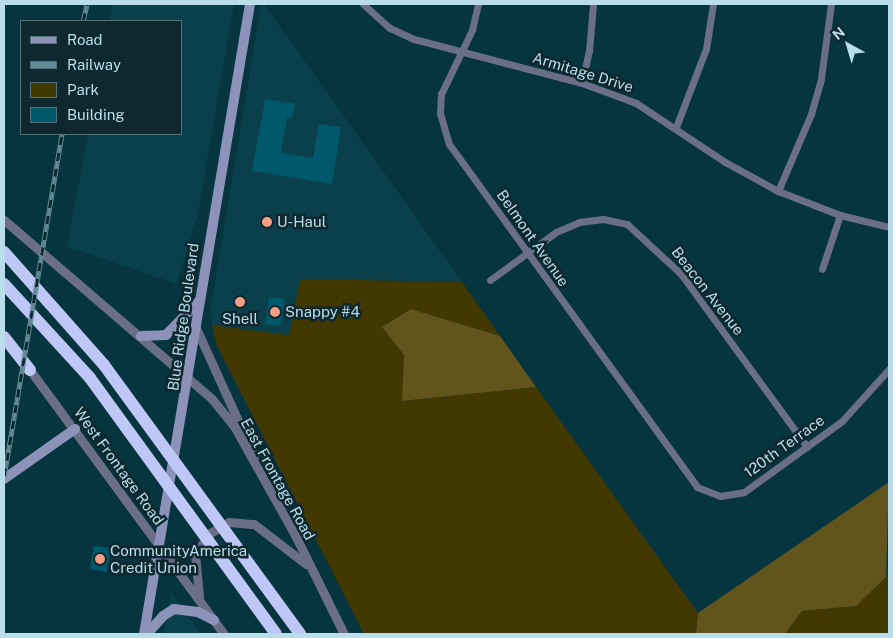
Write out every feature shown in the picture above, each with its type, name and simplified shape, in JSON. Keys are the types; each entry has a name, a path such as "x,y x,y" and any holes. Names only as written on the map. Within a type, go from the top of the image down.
{"highway":[{"path":"4,252 104,365 300,634"},
{"path":"4,284 90,378 276,634"},
{"path":"4,337 30,370"}],"main road":[{"name":"Blue Ridge Boulevard","path":"146,634 159,546 181,428 250,4"},
{"path":"141,336 166,336 201,299"},
{"path":"4,479 75,429"},
{"path":"146,634 163,616 174,609 198,612 214,620"}],"street":[{"name":"Armitage Drive","path":"363,4 390,28 414,39 582,82 636,103 676,127 725,162 778,191 840,215 889,227"},
{"name":"Belmont Avenue","path":"478,4 472,30 441,94 444,133 527,254 681,470"},
{"path":"582,82 589,51 593,4"},
{"path":"676,127 706,49 713,4"},
{"path":"778,191 812,114 821,78 831,4"},
{"path":"822,269 840,215"},
{"name":"Beacon Avenue","path":"490,280 556,232 579,222 603,219 627,224 681,274 807,447"},
{"name":"East Frontage Road","path":"4,220 141,336 189,380 234,426 344,634"},
{"path":"196,328 253,450 258,471"},
{"name":"West Frontage Road","path":"4,343 30,370 75,429 224,634"},
{"name":"120th Terrace","path":"681,470 697,487 730,496 744,492 842,421 889,369"},
{"path":"201,603 195,566 202,542 229,522 254,524 273,536 308,566"}],"shaded area":[{"path":"112,4 234,4 198,213 177,284 67,247 88,135 182,135 182,20 109,20"},
{"path":"261,4 264,4 462,282 301,279 289,335 212,325 211,307"},
{"path":"411,309 500,336 536,387 402,401 404,355 382,327"},
{"path":"889,482 886,577 856,606 802,611 785,634 696,634 698,613"},
{"path":"171,592 201,634 164,634"}],"green space":[{"path":"300,279 462,282 500,336 411,309 382,327 404,355 403,401 536,387 698,613 696,634 364,634 216,344 212,325 289,335"},
{"path":"889,562 889,634 785,634 802,611 856,606 886,577"}],"building":[{"path":"265,99 295,104 292,118 287,117 281,153 313,158 319,124 341,127 332,184 252,171"},
{"name":"Snappy #4","path":"269,297 285,299 280,326 265,324"},
{"name":"CommunityAmerica Credit Union","path":"94,546 111,548 107,572 90,569"}],"railway":[{"path":"83,20 87,4"},
{"path":"4,476 62,135"}],"place":[{"name":"U-Haul","path":"267,222"},
{"name":"Shell","path":"240,302"},
{"name":"Snappy #4","path":"275,312"},
{"name":"CommunityAmerica Credit Union","path":"100,559"}]}
